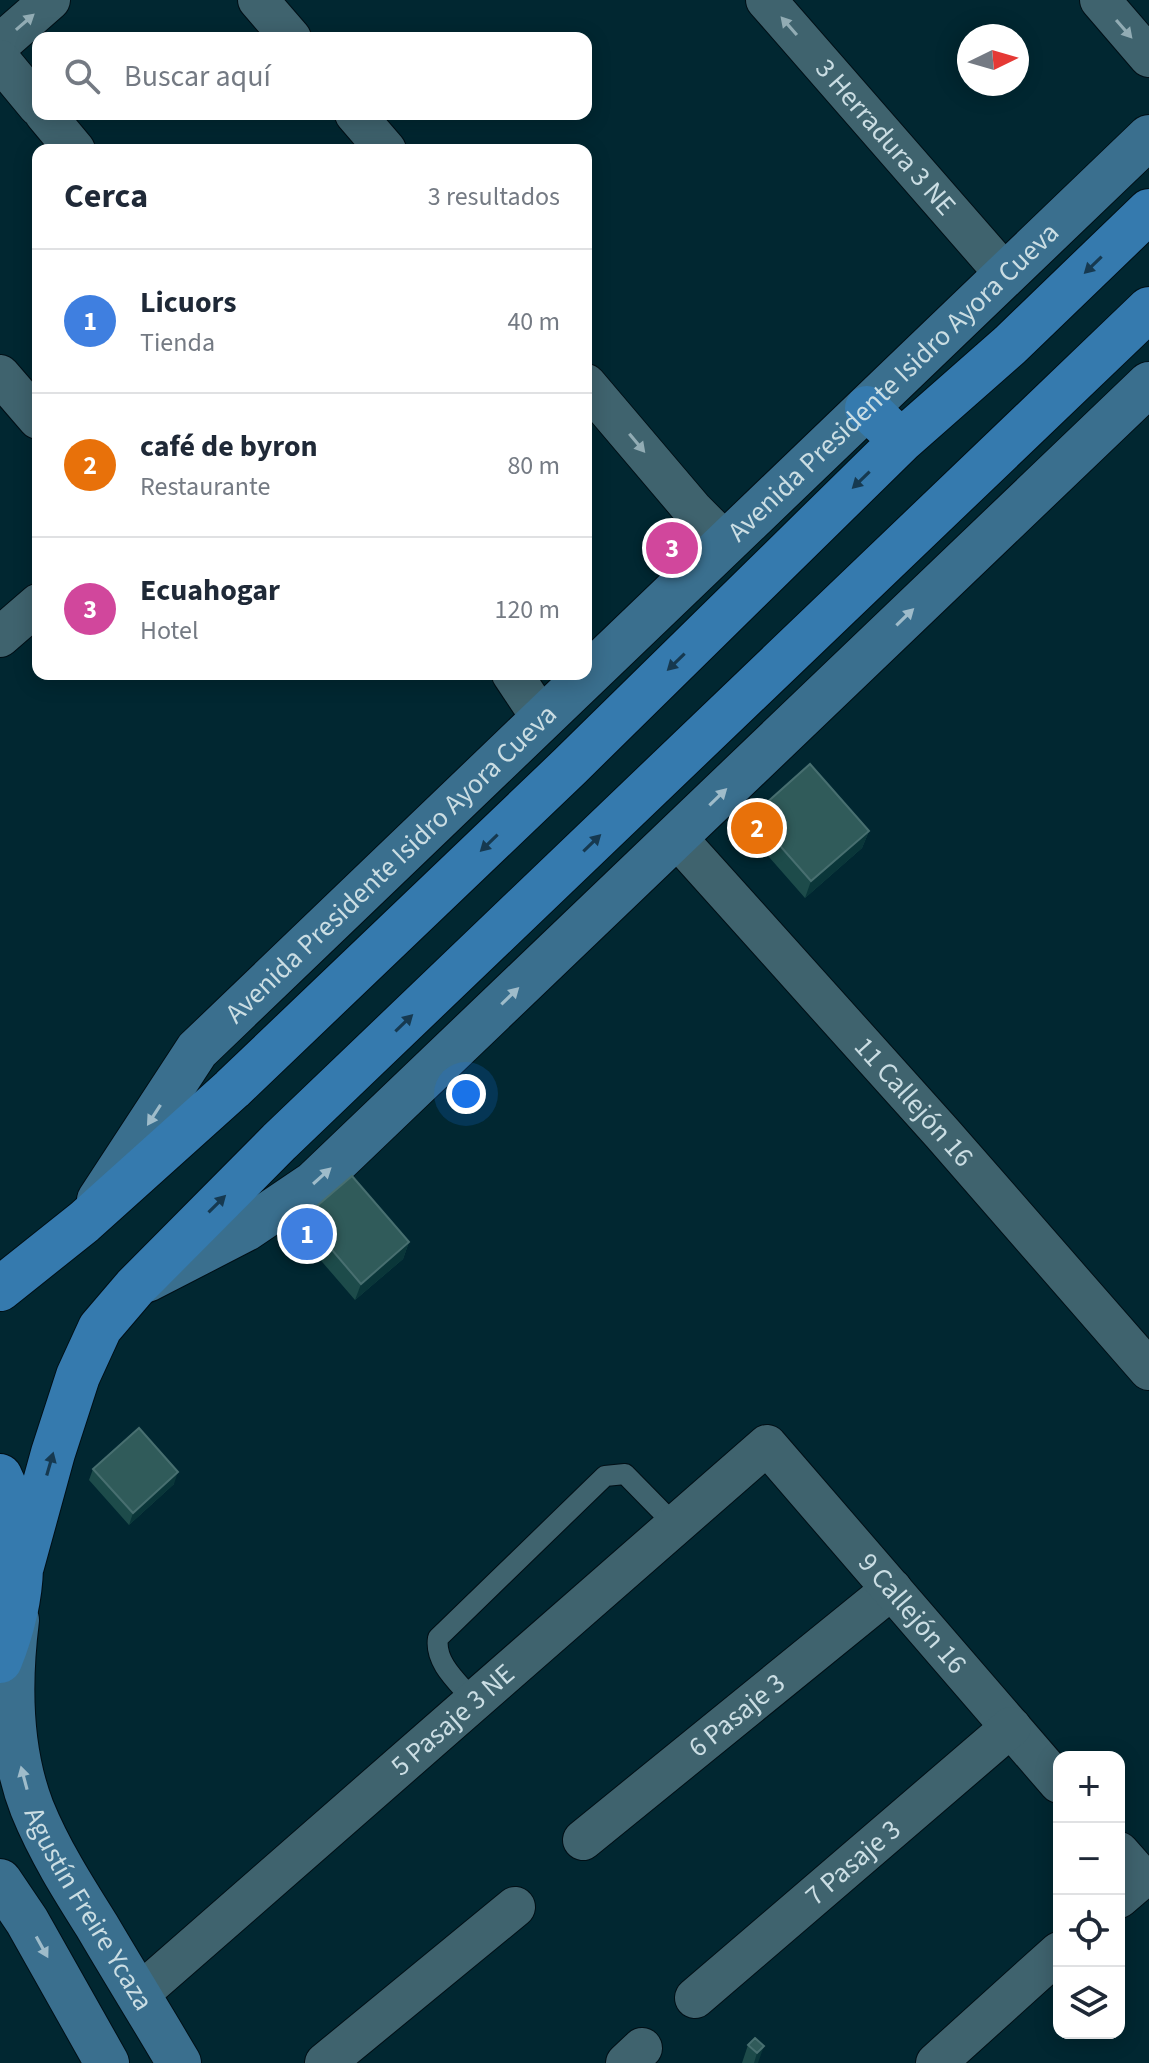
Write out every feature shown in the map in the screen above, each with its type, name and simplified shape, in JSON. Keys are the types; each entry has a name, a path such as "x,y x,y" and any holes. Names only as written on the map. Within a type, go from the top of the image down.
{"main road":[{"name":"Avenida Presidente Isidro Ayora Cueva","path":"592,671 1149,137"},
{"name":"Avenida Presidente Isidro Ayora Cueva","path":"0,1289 84,1222 232,1089 570,766 901,441 1010,345 1149,211"},
{"path":"0,1661 53,1453 78,1376 100,1328 135,1287 279,1142 1149,309"},
{"path":"135,1287 246,1229 314,1183 1149,384"},
{"path":"867,408 901,441"},
{"name":"Avenida Presidente Isidro Ayora Cueva","path":"84,1222 197,1050 583,680"},
{"path":"0,1476 19,1530 21,1584"},
{"name":"Agustín Freire Ycaza","path":"21,1584 11,1670 12,1713 31,1806 54,1857 179,2063"},
{"path":"0,1881 27,1921 107,2063"}],"street":[{"path":"0,44 50,0"},
{"path":"258,0 286,32"},
{"name":"3 Herradura 3 NE","path":"766,0 1006,275"},
{"path":"1100,0 1149,57"},
{"path":"0,60 32,99"},
{"path":"50,120 70,144"},
{"path":"360,120 381,144"},
{"path":"0,375 32,412"},
{"path":"592,391 693,510 726,543"},
{"path":"0,637 32,609"},
{"path":"516,680 542,719"},
{"name":"11 Callejón 16","path":"676,837 942,1133 1149,1370"},
{"name":"5 Pasaje 3 NE","path":"138,1995 767,1445"},
{"name":"9 Callejón 16","path":"767,1445 1053,1776"},
{"name":"6 Pasaje 3","path":"583,1840 892,1589"},
{"name":"7 Pasaje 3","path":"695,1998 1011,1727"},
{"path":"325,2063 515,1907"},
{"path":"936,2063 1053,1957"}],"lane":[{"path":"474,1701 443,1663 436,1650 438,1638 605,1476 625,1474 675,1525"}],"building":[{"path":"810,764 869,831 811,881 753,815"},
{"path":"352,1176 409,1242 361,1284 304,1217"},
{"path":"139,1428 178,1472 133,1513 93,1469"},
{"path":"755,2038 764,2046 757,2053 748,2045"}],"place":[{"name":"Ecuahogar","path":"672,548"},
{"name":"café de byron","path":"757,828"},
{"name":"Licuors","path":"307,1234"}]}
